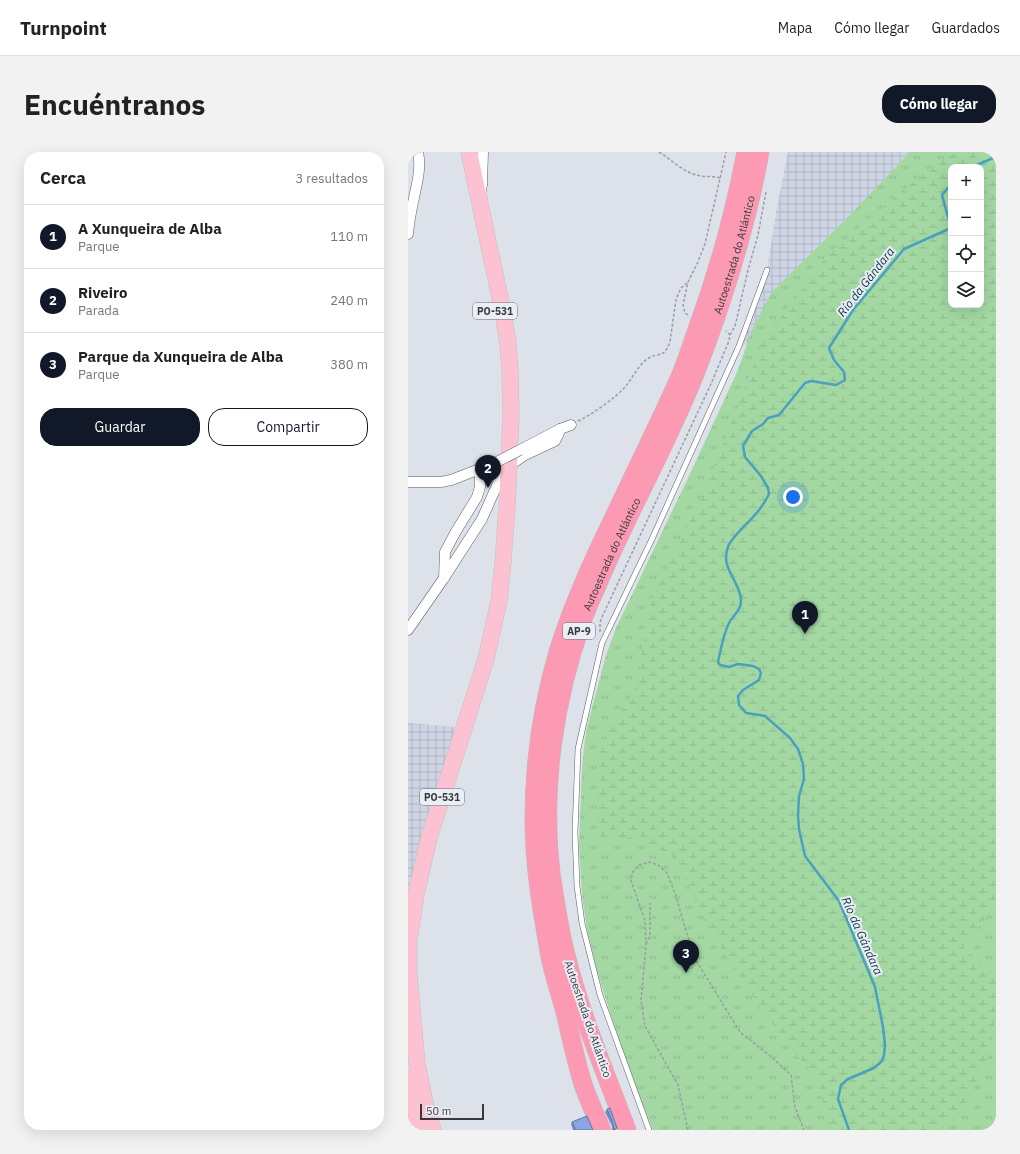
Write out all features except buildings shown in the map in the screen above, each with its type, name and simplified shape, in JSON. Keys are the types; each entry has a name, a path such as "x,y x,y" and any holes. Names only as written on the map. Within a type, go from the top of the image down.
{"highway":[{"name":"Autoestrada do Atlántico","path":"602,1130 584,1086 553,968 539,892 534,821 536,770 543,716 558,651 574,607 590,567 649,445 680,376 704,311 722,256 746,152"},
{"name":"Autoestrada do Atlántico","path":"627,1130 590,1033 565,953 551,872 548,790 551,751 565,676 583,618 608,559 678,416 708,339 734,261 755,181 760,152"}],"main road":[{"name":"PO-531","path":"408,897 420,844 476,670 489,618 498,549 500,468 504,409 503,374 498,328 480,240 459,152"},
{"name":"PO-531","path":"421,1128 425,1104 417,1064 409,976 409,940 414,900 421,868 438,809 486,659 499,601 504,562 500,468 511,416 508,343 502,307 469,152"},
{"path":"414,1027 409,1048 410,1061 422,1122 421,1128"},
{"path":"408,1079 414,1108 421,1128"}],"street":[{"path":"408,234 411,194 420,169 418,152"},
{"path":"479,200 482,185 484,152"},
{"path":"408,630 482,519 500,468 520,450 560,429 571,425"},
{"path":"408,482 441,482 452,480 480,469 500,468 555,441 560,429"},
{"path":"444,578 445,552 454,533 477,498 480,487 480,469"}],"lane":[{"path":"649,1130 600,995 582,923 577,886 574,833 578,749 602,644 652,539 739,346 767,270"}],"path":[{"path":"659,152 686,171 701,176 714,176 721,178"},
{"path":"691,318 685,313 683,305 688,282 706,244 726,152"},
{"path":"602,644 599,629 602,617 710,386 735,326 748,270 758,236 767,186"},
{"path":"571,425 591,414 625,388 635,372 646,360 650,357 664,354 670,342 676,299 680,288 688,282"},
{"path":"726,331 730,335"},
{"path":"688,1130 678,1085 645,1026 641,1000 646,946 645,921 631,881 632,873 639,865 650,862 658,864 667,872 697,962 740,1032 791,1075 795,1107 804,1130"},
{"path":"646,946 650,936 650,903"}],"shaded area":[{"path":"788,152 961,152 763,341 739,346 767,270"},
{"path":"408,723 457,727 408,897"}],"green space":[{"path":"910,152 996,152 996,1130 653,1130 630,1073 597,971 587,929 582,895 579,843 582,770 587,727 606,655 616,628 738,370 751,332 771,293 851,214"},
{"path":"956,152 996,152 996,905 963,947 996,976 996,1017 986,1061 959,1116 940,1130 831,1130 816,1078 763,1012 711,933 676,859 637,837 597,840 600,744 634,691 651,601 705,490 763,341 827,255 925,172"}],"waterway":[{"name":"Río da Gándara","path":"979,164 996,157"},
{"name":"Río da Gándara","path":"849,1130 838,1099 841,1085 848,1079 874,1068 882,1061 884,1055 885,1045 883,1027 875,987 839,901 805,856 799,829 798,816 799,796 804,779 803,764 798,749 790,738 765,716 746,713 739,705 738,696 743,690 759,680 761,673 759,669 753,666 738,664 729,667 720,665 718,662 722,642 727,628 741,603 740,592 728,568 726,554 729,544 758,512 769,494 768,488 761,476 745,457 743,446 752,431 763,424 768,418 779,415 805,383 811,381 836,385 845,380 844,372 834,360 829,348 853,310 904,249 951,228 942,195 948,188"}],"place":[{"name":"Riveiro","path":"488,488"},
{"name":"A Xunqueira de Alba","path":"805,634"},
{"name":"Parque da Xunqueira de Alba","path":"686,973"}]}
